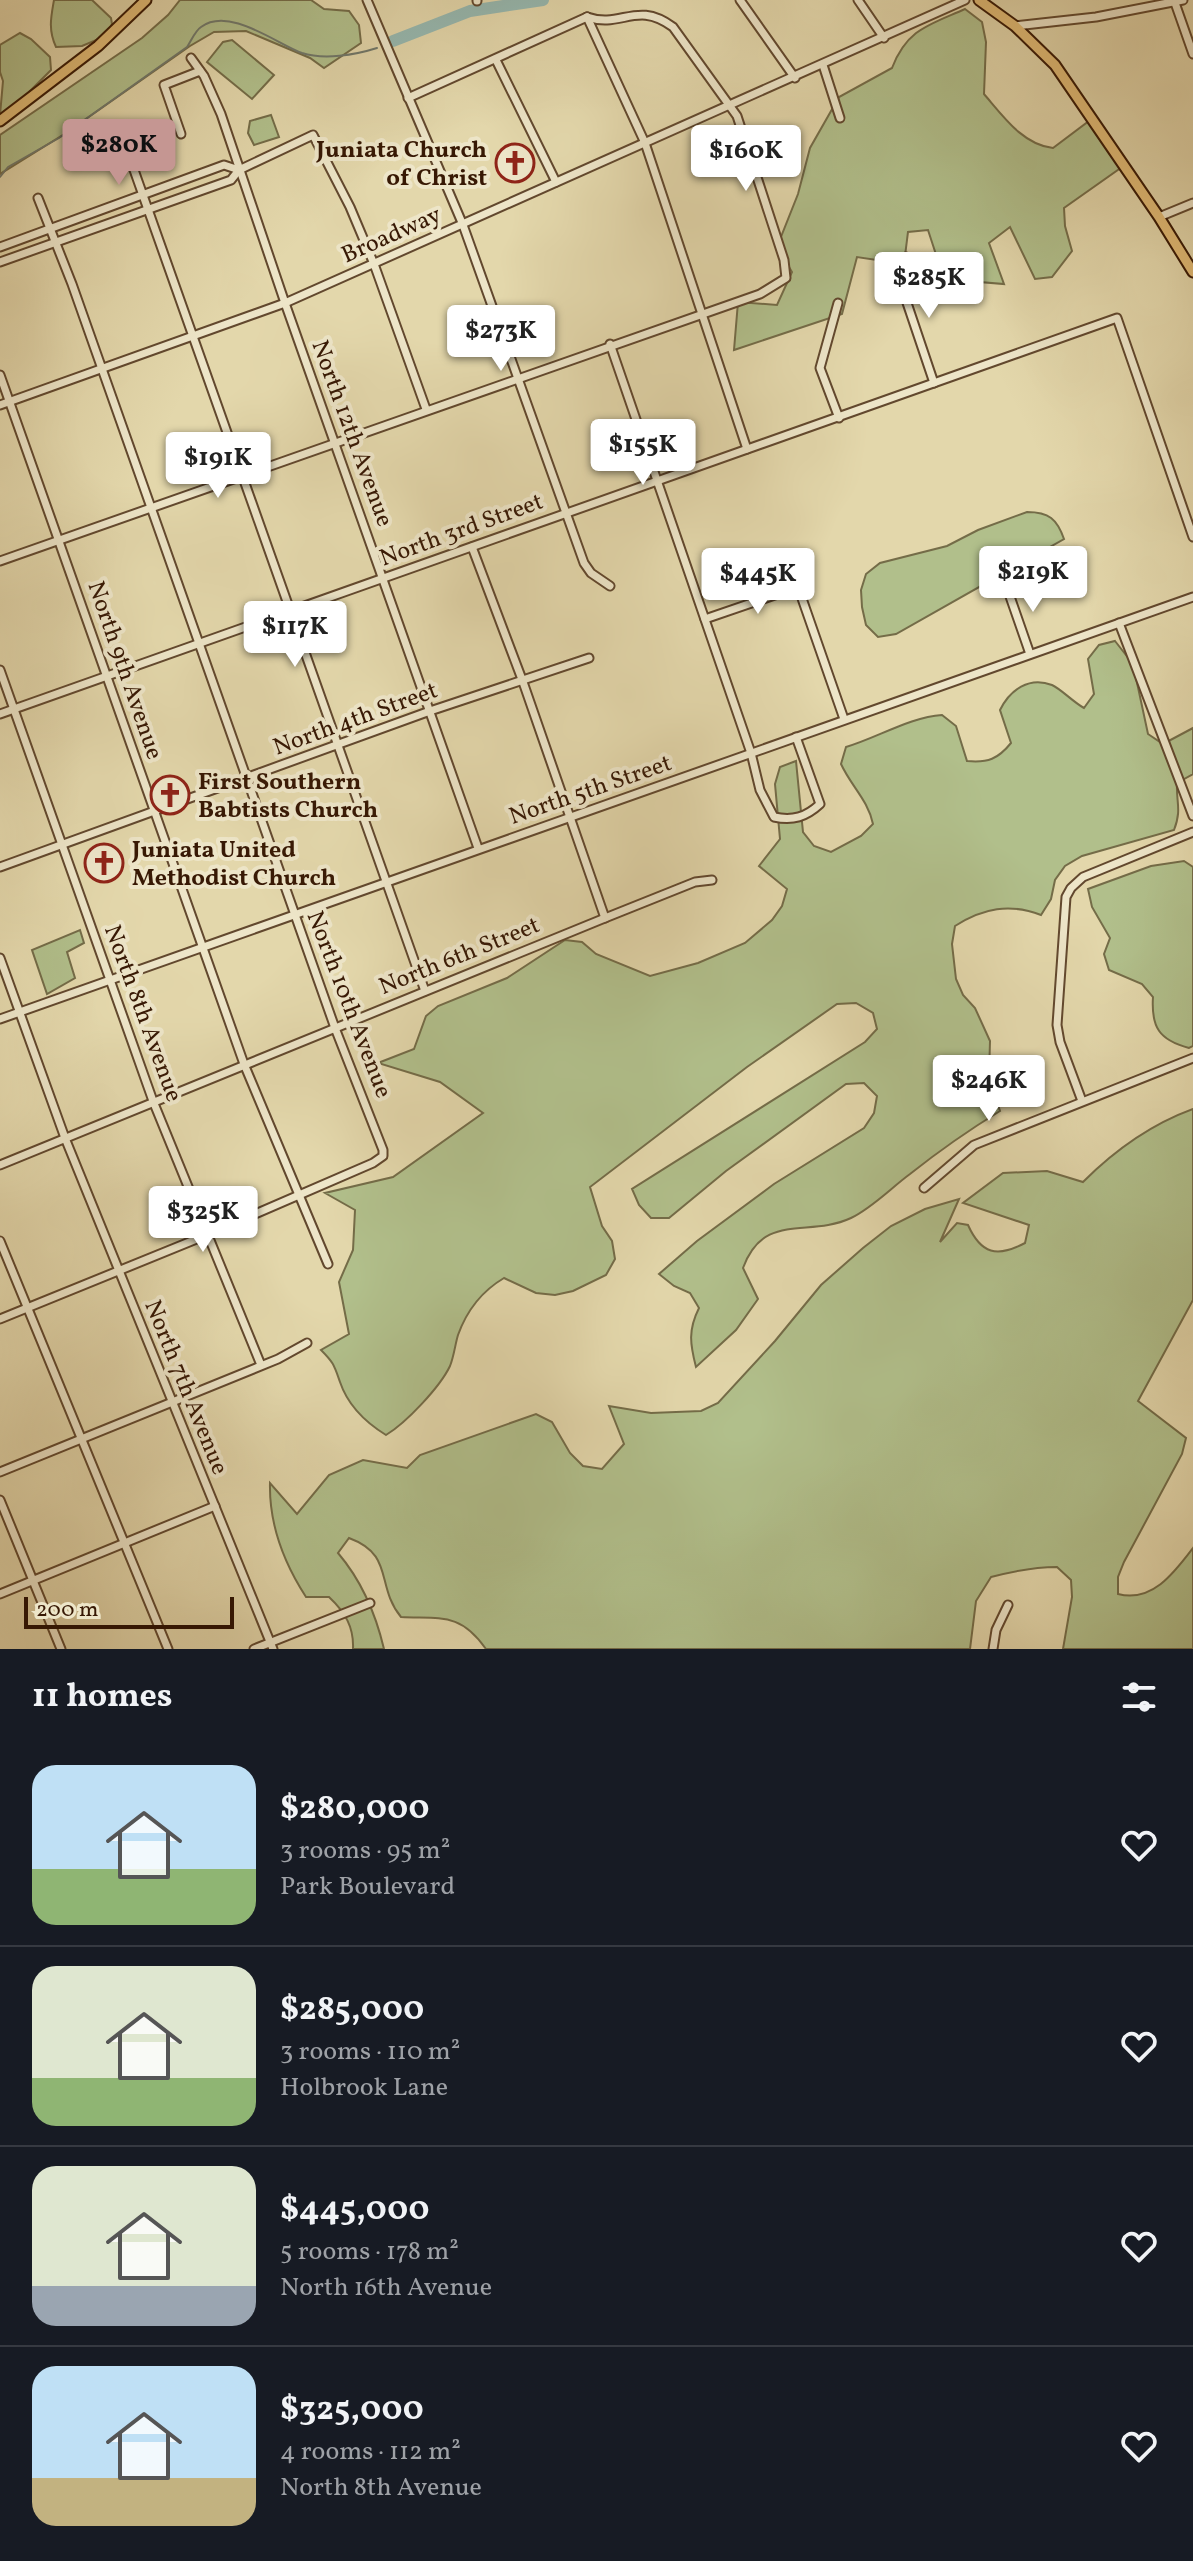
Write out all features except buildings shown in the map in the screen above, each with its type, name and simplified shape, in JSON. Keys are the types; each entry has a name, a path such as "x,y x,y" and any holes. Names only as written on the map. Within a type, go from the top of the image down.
{"main road":[{"path":"0,121 98,46 146,0"},
{"path":"979,0 1040,48 1064,77 1193,272"}],"street":[{"path":"367,0 463,225 584,563 591,573 610,586"},
{"path":"740,0 795,78"},
{"path":"858,0 884,38"},
{"name":"Broadway","path":"0,405 285,303 965,0"},
{"path":"1015,26 1096,17 1177,1 1193,54"},
{"path":"0,561 610,344 760,294 786,278 784,260 737,116 673,27 660,18 640,13 600,22 587,17 408,98"},
{"path":"587,17 645,143 747,449"},
{"name":"North 12th Avenue","path":"191,58 217,104 478,848"},
{"path":"496,60 556,182"},
{"path":"823,65 840,118"},
{"path":"181,134 164,85 200,71"},
{"path":"0,262 231,180 239,170 313,135 350,207 374,264 426,409"},
{"path":"128,153 425,991"},
{"path":"0,247 224,165 239,170"},
{"name":"North 10th Avenue","path":"38,198 57,242 335,1028 382,1145 383,1156 373,1163 298,1196"},
{"path":"1159,217 1193,203"},
{"path":"906,257 903,291 934,383"},
{"path":"838,303 820,368 839,418"},
{"name":"North 3rd Street","path":"0,714 1117,318 1193,537"},
{"path":"610,344 768,809 774,817 796,819 820,804 796,737"},
{"name":"North 9th Avenue","path":"0,375 244,1064 328,1264"},
{"path":"472,547 523,682 605,918"},
{"path":"1006,585 1030,654"},
{"path":"705,619 798,587 844,719"},
{"name":"North 5th Street","path":"0,1019 1193,597"},
{"path":"1119,623 1193,816"},
{"name":"North 4th Street","path":"0,867 430,711 589,658"},
{"name":"North 8th Avenue","path":"0,670 153,1101 261,1365"},
{"path":"1082,1101 1060,1042 1057,1025 1066,897 1076,882 1193,832"},
{"name":"North 6th Street","path":"0,1165 605,918 695,882 712,880"},
{"name":"North 7th Avenue","path":"0,958 65,1138 271,1646"},
{"path":"924,1188 974,1145 1193,1058"},
{"path":"0,1319 298,1196"},
{"path":"0,1241 168,1649"},
{"path":"0,1472 261,1365 307,1343"},
{"path":"0,1500 61,1649"},
{"path":"0,1594 215,1506"},
{"path":"254,1649 271,1646 370,1603"},
{"path":"993,1649 996,1630 1008,1605"}],"green space":[{"path":"54,0 92,0 111,18 112,24 106,36 82,46 56,47 51,29"},
{"path":"180,0 311,0 324,9 349,11 359,25 361,43 324,68 310,58 246,31 214,32 0,174 0,135 142,38"},
{"path":"965,9 982,22 986,42 984,94 1006,120 1032,141 1053,148 1089,121 1122,167 1064,208 1072,251 1052,277 1035,279 1010,227 989,243 1004,284 944,279 928,230 908,232 904,264 857,257 842,314 734,350 738,302 777,305 792,272 777,247 798,194 810,148 839,97 892,68 912,36"},
{"path":"20,33 50,57 51,70 21,100 0,115 3,81 0,45"},
{"path":"232,40 274,75 252,99 207,62 223,42"},
{"path":"271,115 279,137 254,145 248,133 250,121"},
{"path":"1027,512 1041,513 1051,518 1064,539 896,634 878,637 866,625 861,590 866,574 880,563 947,546 978,530"},
{"path":"1115,641 1133,664 1148,734 1163,744 1193,728 1193,774 1177,783 1178,811 1174,830 1082,856 1065,866 1055,880 1051,899 1041,915 1018,909 997,909 955,926 952,944 956,979 963,995 975,1008 990,1041 989,1077 1000,1111 943,1149 859,1214 835,1224 775,1232 763,1239 752,1250 743,1268 758,1299 736,1330 696,1367 691,1337 699,1308 690,1293 659,1274 697,1241 774,1184 864,1128 874,1113 877,1096 864,1083 846,1084 726,1171 669,1218 651,1218 639,1205 632,1189 865,1042 877,1029 873,1013 856,1003 837,1004 747,1067 590,1187 602,1226 612,1241 615,1259 606,1275 573,1291 555,1295 536,1293 504,1278 482,1295 471,1309 458,1335 450,1366 431,1394 386,1435 364,1419 343,1391 333,1364 321,1350 349,1334 339,1282 353,1250 355,1210 325,1193 393,1177 483,1113 440,1082 378,1063 414,1049 426,1016 438,1006 507,978 565,940 582,942 596,954 650,976 698,963 745,943 772,920 782,906 787,889 759,866 780,839 775,784 780,767 796,761 803,832 814,846 831,852 861,836 873,824 841,764 846,747 918,720 942,715 956,726 967,761 992,759 1011,743 1000,710 1009,696 1028,684 1044,683 1056,687 1084,708 1094,694 1088,659 1099,645"},
{"path":"1184,861 1193,867 1193,1046 1189,1048 1170,1041 1159,1031 1153,997 1142,984 1109,970 1104,954 1110,938 1092,907 1088,889 1151,866"},
{"path":"80,930 84,943 67,952 75,978 47,994 32,950"},
{"path":"1193,1109 1193,1300 1138,1401 1186,1438 1182,1454 1124,1562 1118,1577 1118,1594 1130,1596 1152,1590 1170,1576 1193,1548 1193,1649 1063,1649 1072,1597 1071,1580 1057,1567 991,1577 976,1601 970,1649 486,1649 477,1637 458,1623 439,1618 401,1617 388,1594 379,1562 363,1545 349,1538 338,1553 367,1598 384,1649 353,1649 350,1627 340,1608 329,1597 306,1597 291,1571 275,1528 270,1483 297,1514 329,1475 363,1460 407,1468 420,1455 536,1414 552,1422 570,1453 583,1466 602,1469 624,1444 609,1406 651,1413 701,1411 718,1403 821,1285 891,1226 925,1209 959,1199 940,1242 957,1223 968,1225 984,1247 998,1252 1015,1248 1025,1243 1029,1225 963,1203 1003,1173 1047,1171 1083,1182 1134,1140 1163,1122"}],"waterway":[{"path":"393,41 470,11 543,0"},
{"path":"0,177 8,167 59,138 187,47 199,29 212,22 239,24 311,55 340,56 377,48"}],"place":[{"name":"Juniata Church of Christ","path":"515,163"},
{"name":"First Southern Babtists Church","path":"170,795"},
{"name":"Juniata United Methodist Church","path":"104,863"}]}
